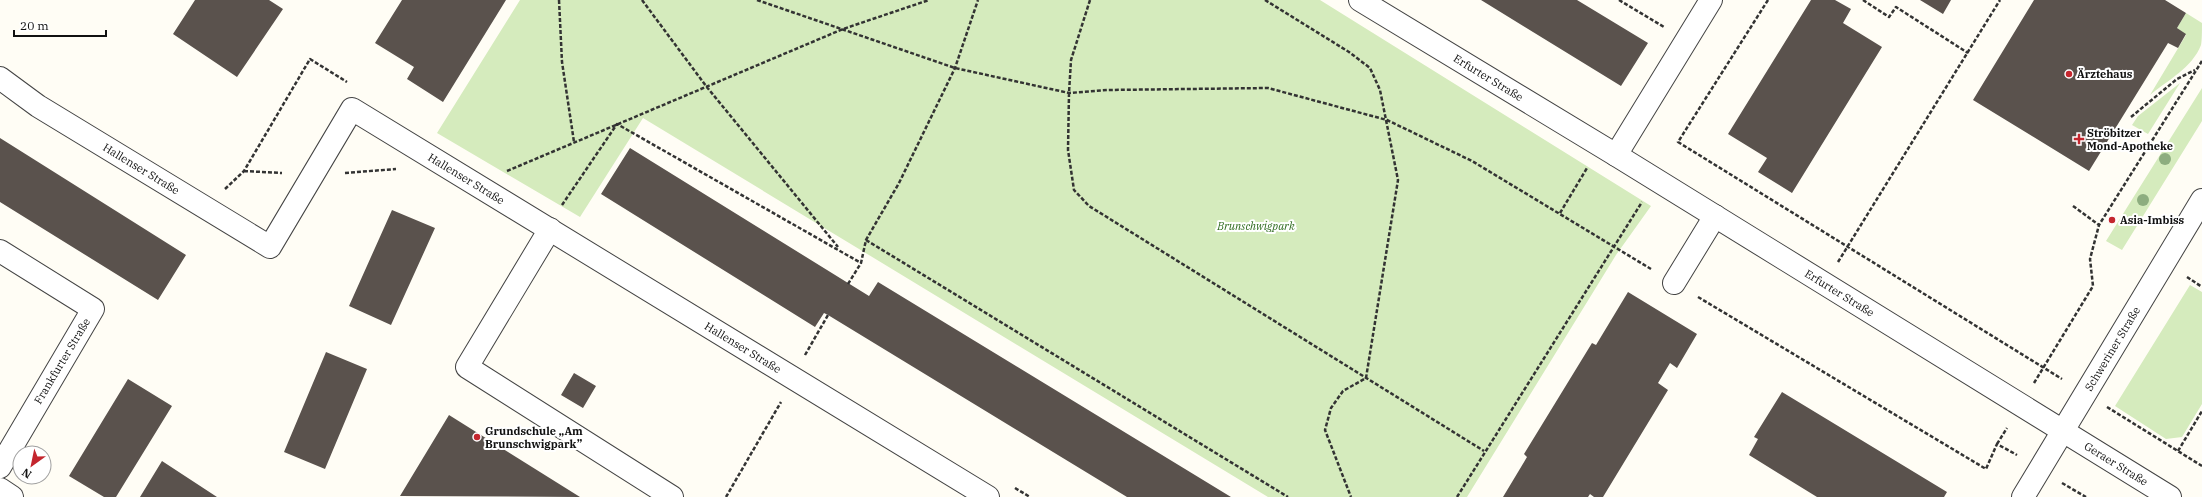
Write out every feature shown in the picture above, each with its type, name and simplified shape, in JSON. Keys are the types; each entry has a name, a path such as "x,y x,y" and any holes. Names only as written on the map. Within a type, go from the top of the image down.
{"street":[{"name":"Erfurter Straße","path":"1360,0 1657,180 2063,431"},
{"path":"1608,150 1686,41 1711,0"},
{"name":"Hallenser Straße","path":"0,78 38,106 270,247 352,109 554,220 988,497"},
{"name":"Schweriner Straße","path":"2023,497 2202,200"},
{"path":"1674,283 1714,216"},
{"path":"554,220 467,367 672,497"},
{"name":"Frankfurter Straße","path":"0,251 93,309 0,467"},
{"name":"Geraer Straße","path":"2063,431 2170,497"},
{"path":"0,489 12,497"}],"path":[{"path":"559,0 562,62 574,143"},
{"path":"642,0 706,86 840,250"},
{"path":"757,0 955,68 1068,92 1107,90 1268,88 1387,120 1472,161 1986,469 1997,444 2093,286 2090,259 2099,225 2202,61"},
{"path":"506,172 843,29 929,0"},
{"path":"848,284 861,262 866,240 898,183 955,68 978,0"},
{"path":"1090,0 1071,60 1068,92 1068,150 1074,190 1089,206 1484,451"},
{"path":"1265,0 1349,52 1370,68 1380,90 1398,180 1366,378"},
{"path":"1619,0 1686,41"},
{"path":"1768,0 1678,142 2202,466"},
{"path":"1863,0 1889,17 1896,7 1968,53"},
{"path":"1848,247 2000,0"},
{"path":"2132,117 2177,79 2196,70"},
{"path":"554,220 617,124"},
{"path":"617,124 861,262"},
{"path":"1560,213 1608,150"},
{"path":"244,171 313,175 401,169"},
{"path":"1457,497 1484,451 1657,180"},
{"path":"2073,206 2099,225"},
{"path":"866,240 1288,497"},
{"path":"2186,277 2202,287"},
{"path":"803,358 828,315"},
{"path":"1351,497 1325,430 1331,408 1343,391 1366,378"},
{"path":"726,497 784,397"},
{"path":"2178,450 2202,411"},
{"path":"1997,444 2040,469"}],"green space":[{"name":"Brunschwigpark","path":"520,0 1320,0 1651,206 1616,255 1467,497 1268,497 643,118 580,217 437,133"},
{"path":"2186,13 2202,23 2201,45 2197,53 2186,67 2150,95 2186,35 2177,28"},
{"path":"2180,83 2148,134 2132,125 2138,116"},
{"path":"2202,88 2202,121 2122,250 2106,241"},
{"path":"2190,285 2202,292 2202,404 2182,437 2166,439 2115,406"}],"building":[{"path":"195,0 269,0 283,9 237,77 173,34"},
{"path":"402,0 506,0 443,102 407,79 414,67 375,43"},
{"path":"1481,0 1577,0 1648,43 1621,86"},
{"path":"1811,0 1835,0 1851,9 1843,23 1882,47 1792,193 1758,172 1767,158 1728,134"},
{"path":"1920,0 1951,0 1943,14"},
{"name":"Ärztehaus","path":"2034,0 2165,0 2186,13 2177,28 2186,34 2178,48 2168,43 2089,171 1973,100"},
{"path":"0,138 186,255 158,300 0,202"},
{"path":"630,148 869,296 878,282 1231,497 1127,497 828,315 824,313 815,327 601,194"},
{"path":"392,210 435,228 391,325 349,306"},
{"path":"1628,292 1697,334 1677,368 1670,363 1658,383 1668,390 1603,497 1594,497 1590,494 1588,497 1503,497 1527,457 1524,454 1592,343 1596,345"},
{"path":"326,352 367,369 325,469 284,452"},
{"path":"574,373 596,386 583,408 561,395"},
{"path":"128,379 172,406 116,497 104,497 69,476"},
{"path":"1782,392 1947,492 1944,497 1817,497 1749,455 1758,439 1754,437"},
{"path":"449,415 580,497 400,496"},
{"path":"162,461 217,497 140,497"}],"place":[{"name":"Ärztehaus","path":"2069,74"},
{"name":"Ströbitzer Mond-Apotheke","path":"2079,139"},
{"name":"Asia-Imbiss","path":"2112,220"},
{"name":"Grundschule „Am Brunschwigpark”","path":"477,437"}]}
